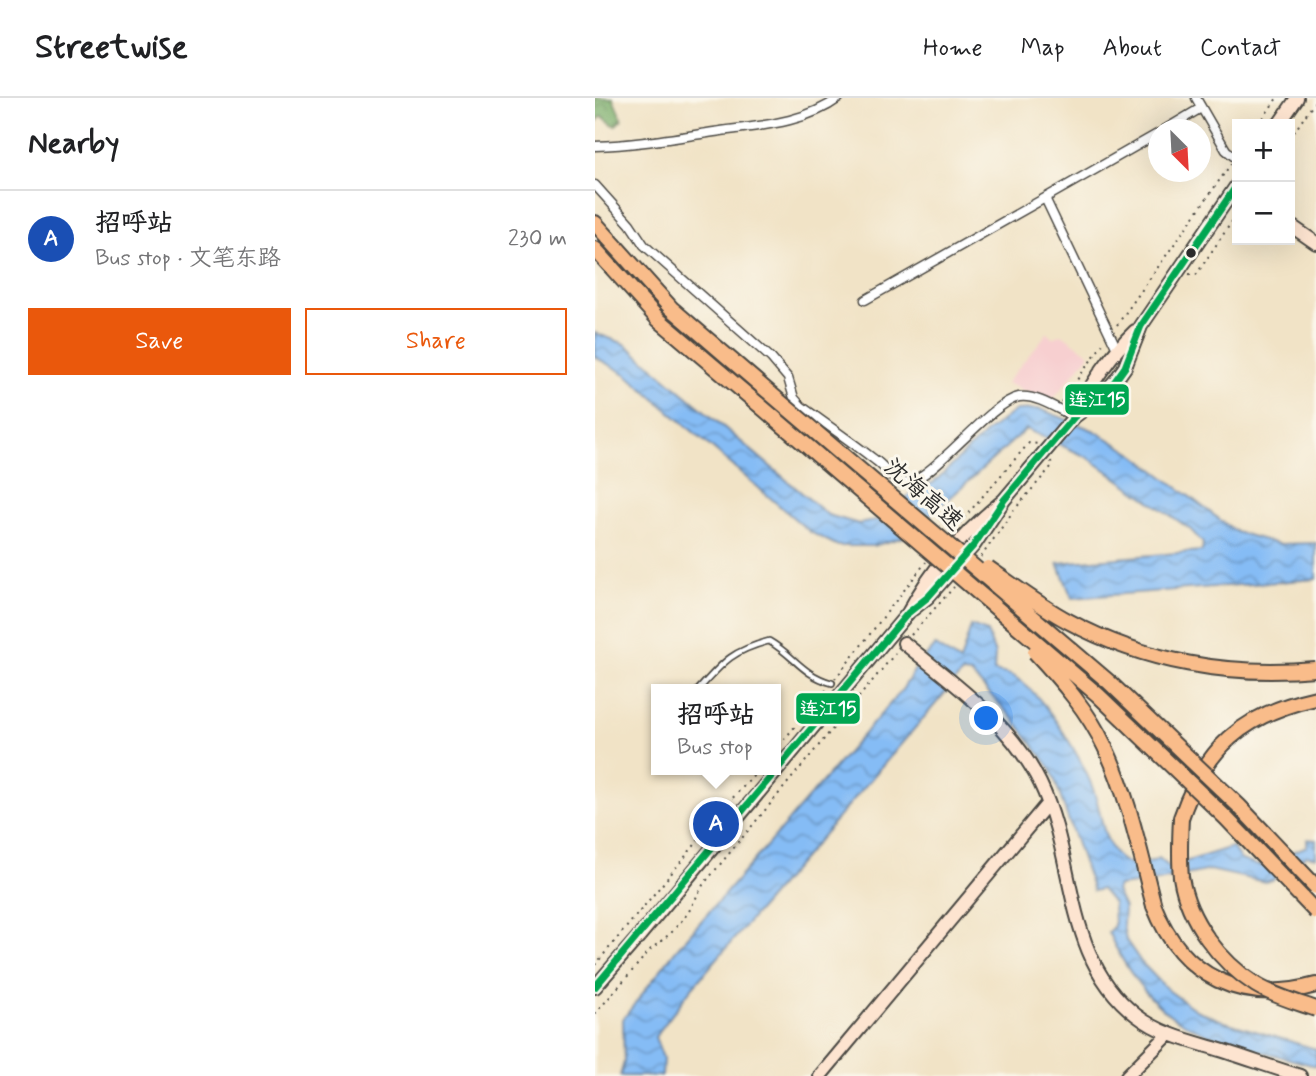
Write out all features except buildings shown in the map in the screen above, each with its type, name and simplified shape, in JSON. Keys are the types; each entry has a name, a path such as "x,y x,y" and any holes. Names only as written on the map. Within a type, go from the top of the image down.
{"highway":[{"name":"沈海高速","path":"595,223 671,308 942,535 1109,682 1238,806 1316,887"},
{"name":"沈海高速","path":"595,249 659,320 1098,695 1226,818 1316,912"},
{"path":"942,535 1067,621 1109,640 1151,655 1192,665 1277,673 1316,669"},
{"path":"932,555 1020,635 1067,687 1090,719 1105,745 1119,780 1162,928 1175,946 1192,964 1215,979 1248,990 1283,993 1316,985"},
{"path":"1316,698 1295,702 1265,715 1236,732 1211,756 1196,780 1181,818 1179,852 1182,880 1191,907 1204,933 1227,963 1258,985 1316,1009"}],"main road":[{"path":"1282,119 1297,98"},
{"path":"1074,417 1093,382 1117,349 1141,326 1232,194"},
{"path":"1295,228 1316,243"},
{"path":"781,766 908,613 923,586 950,551 979,520 1003,500 1074,417 1104,394 1115,381 1125,367 1141,326"},
{"path":"904,643 988,714 1014,741 1036,775 1048,803 1081,931 1096,970 1125,1007 1169,1034 1300,1076"},
{"path":"595,987 773,775"},
{"path":"820,1076 1048,803"},
{"path":"1127,1076 1169,1034"}],"street":[{"path":"595,146 636,144 788,121 830,105 839,98"},
{"path":"1196,98 1226,150 1232,155"},
{"path":"1182,119 1201,108"},
{"path":"865,300 1148,139"},
{"path":"595,185 630,224 644,245 771,358 788,378 794,398 801,406 885,467 899,482 908,483 928,472 985,418 1019,397 1033,398 1074,417"},
{"path":"1045,198 1117,349"}],"lane":[{"path":"704,684 727,658 753,645 769,641 815,678 832,683"}],"path":[{"path":"1262,119 1277,98"},
{"path":"1295,131 1316,100"},
{"path":"1056,408 1232,164"},
{"path":"1178,272 1196,275 1232,221"},
{"path":"942,535 1029,443 1050,445 1052,466 1014,510 977,562"},
{"path":"781,743 832,683 932,555"},
{"path":"595,1014 651,949 671,933 688,913 703,885 904,643 960,580"},
{"path":"595,965 727,802 754,775"}],"shaded area":[{"path":"1048,332 1052,338 1062,334 1090,354 1051,402 1006,383"}],"green space":[{"path":"595,98 613,98 622,119 615,126 602,116 595,123"}],"water":[{"path":"595,333 625,344 828,515 859,524 883,519 918,487 933,483 988,431 1016,410 1040,409 1095,431 1135,455 1236,532 1279,544 1316,543 1316,579 1072,598 1058,563 1202,551 1203,543 1190,529 1087,457 1026,429 904,537 873,546 838,546 810,532 626,374 595,357"},
{"path":"971,626 987,632 995,654 994,671 1013,676 1027,687 1063,732 1091,784 1109,844 1119,858 1139,864 1159,858 1169,867 1232,847 1241,860 1259,866 1307,846 1307,839 1316,840 1316,857 1307,855 1272,880 1265,882 1210,870 1118,886 1116,891 1124,908 1123,926 1126,940 1141,962 1168,990 1196,1010 1225,1022 1316,1049 1316,1066 1205,1033 1173,1017 1153,1000 1120,956 1108,932 1114,926 1113,903 1101,889 1093,891 1051,769 1013,718 971,674 962,673 691,989 655,1037 663,1058 662,1076 620,1076 624,1062 623,1019 676,950 902,690 917,666 935,646 960,662"}],"transit line":[{"name":"连江15","path":"781,765 908,613 928,597 974,545 1004,500 1074,417 1104,394 1115,381 1125,367 1141,326 1232,192"},
{"name":"连江15","path":"595,987 772,775"}],"place":[{"name":"招呼站","path":"716,824"}]}
